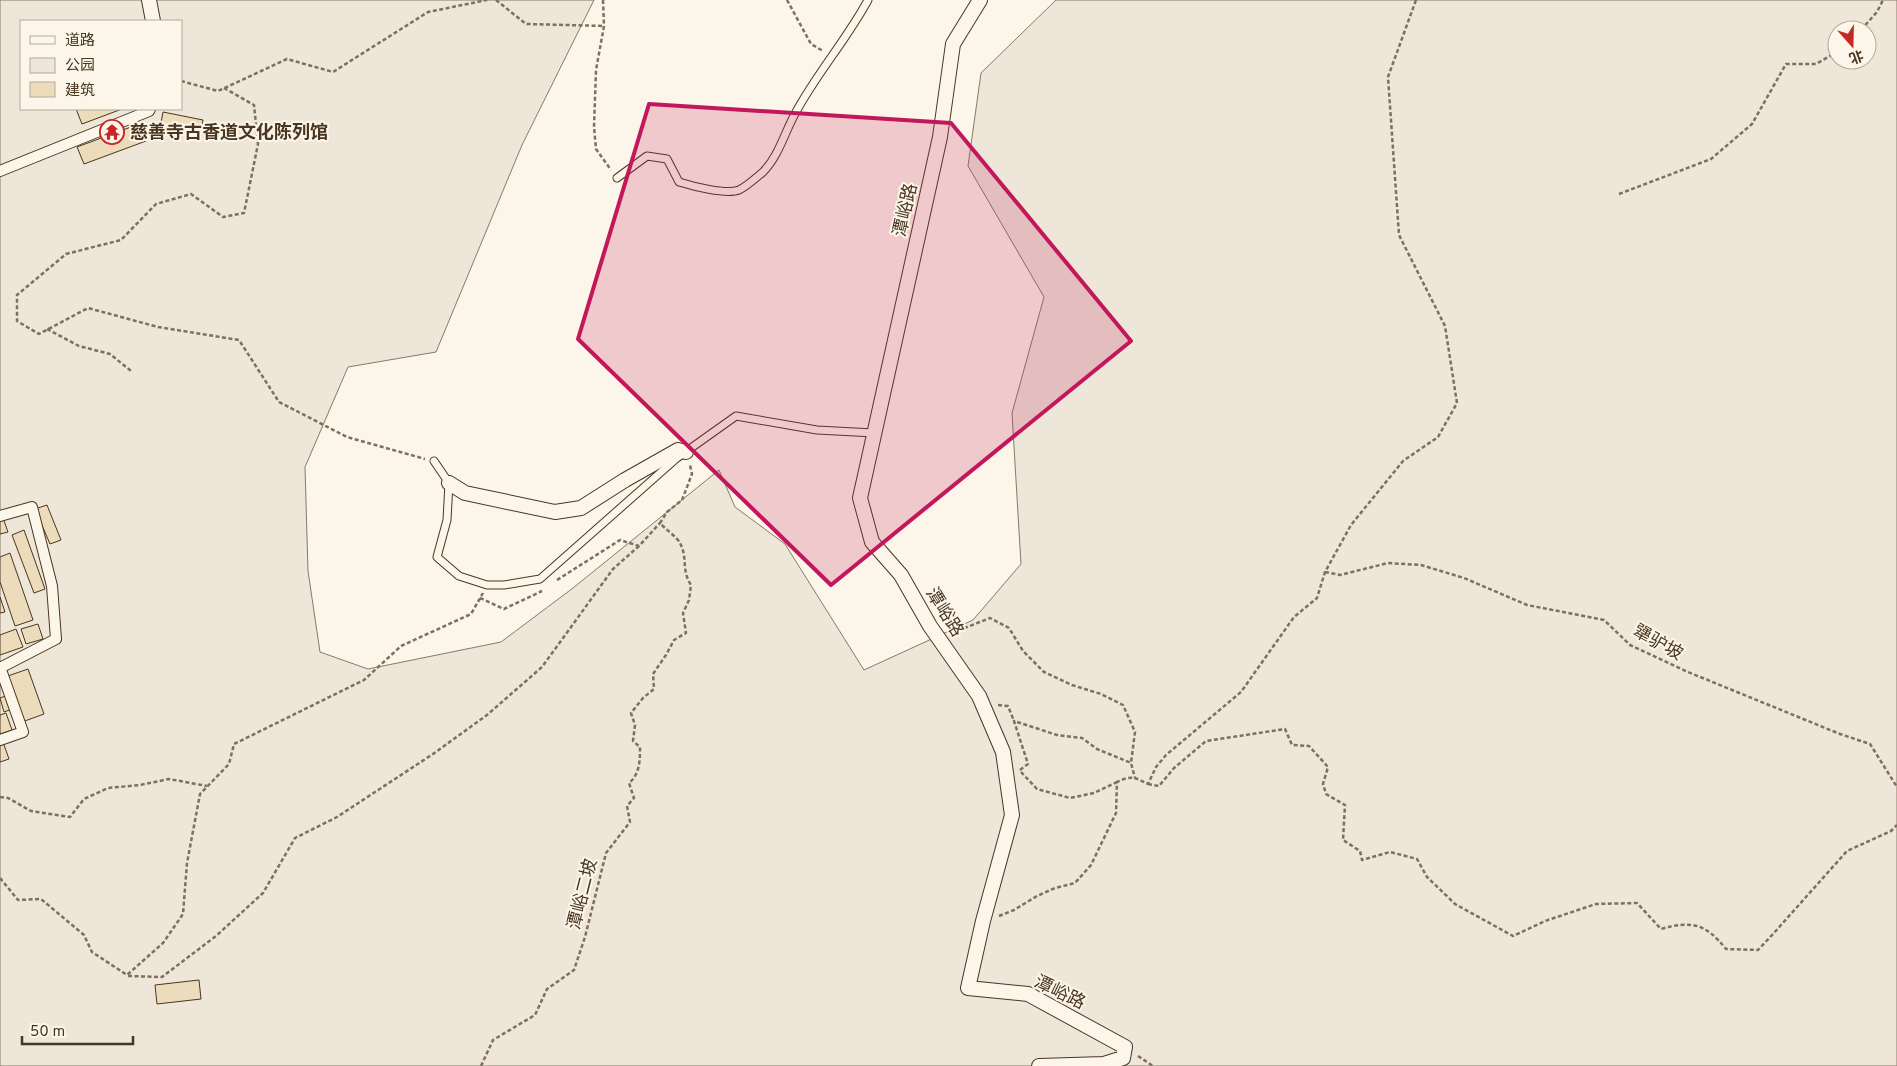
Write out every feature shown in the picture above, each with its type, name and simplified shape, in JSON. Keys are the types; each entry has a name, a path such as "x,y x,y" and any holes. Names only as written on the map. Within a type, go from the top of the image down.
{"street":[{"path":"149,0 153,20"},
{"name":"潭峪路","path":"980,0 954,44 940,137 860,498 872,542 901,575 939,639 979,696 1003,752 1012,815 983,921 968,988 1028,994 1125,1047 1123,1058 1104,1064 1039,1066"},
{"path":"0,171 150,110"},
{"path":"449,483 465,493 555,512 581,508 678,450 686,452"},
{"path":"0,516 32,507 52,586 56,639 0,667 23,732 0,740"}],"lane":[{"path":"617,178 647,156 666,159 679,182 711,190 738,190 763,172 778,150 796,112 831,56 859,18 868,0"},
{"path":"434,462 449,483 447,520 437,556 459,576 487,585 504,585 540,579 686,452 736,416 817,430 874,433"}],"path":[{"path":"182,81 218,91 287,59 333,72 428,12 487,0"},
{"path":"496,0 526,24 604,26"},
{"path":"603,0 604,26 596,70 594,128 596,149 617,178"},
{"path":"787,0 811,44 831,56"},
{"path":"1148,784 1156,767 1166,755 1241,692 1294,618 1317,598 1325,572 1351,525 1403,461 1438,437 1457,403 1446,326 1399,236 1388,77 1416,0"},
{"path":"1870,20 1877,12 1883,0"},
{"path":"1619,194 1711,159 1752,124 1786,64 1816,64 1827,58"},
{"path":"224,88 254,105 258,144 244,213 223,217 191,194 156,204 121,240 66,254 18,295 17,321 39,334 88,308 158,327 239,340 279,402 347,437 434,462"},
{"path":"47,329 80,346 110,354 131,371"},
{"path":"0,878 18,900 41,899 84,935 92,952 127,976 162,977 216,936 263,893 294,838 337,817 433,754 487,716 542,667 613,569 639,546 660,523 667,512 682,500 692,474 686,452"},
{"name":"潭峪二坡","path":"481,1066 494,1040 535,1015 547,989 574,970 585,937 606,853 630,822 627,806 634,798 629,783 636,778 640,760 640,747 633,741 635,725 631,713 643,698 654,689 653,674 674,640 686,634 683,613 689,600 691,585 685,576 683,551 679,540 660,523"},
{"path":"552,583 620,540 639,546"},
{"name":"犟驴坡","path":"1325,572 1340,575 1388,563 1421,565 1464,578 1527,605 1604,620 1630,645 1688,672 1840,734 1870,744 1897,787"},
{"path":"127,976 163,944 183,914 187,863 200,794 229,764 234,744 364,680 401,646 471,614 487,585"},
{"path":"480,598 504,609 544,589"},
{"path":"939,639 990,618 1009,628 1023,651 1044,672 1072,686 1101,694 1123,705 1135,732 1131,763 1135,778"},
{"path":"1019,770 1028,764 1014,721 1057,735 1082,738 1097,749 1131,763"},
{"path":"1003,752 1036,789 1070,798 1094,793 1128,777 1159,786 1174,768 1206,741 1285,728 1292,745 1309,746 1328,767 1323,784 1326,794 1345,805 1343,840 1360,851 1362,860 1390,852 1418,859 1427,877 1455,904 1513,936 1545,921 1596,904 1636,903 1662,929 1680,924 1700,926 1715,934 1726,948 1758,950 1847,851 1890,831 1897,825"},
{"path":"0,797 8,798 31,811 70,817 84,799 108,788 140,785 169,779 208,786"},
{"path":"983,921 1014,910 1037,896 1075,883 1091,865 1116,813 1117,782"}],"highlighted area":[{"path":"649,104 951,123 1131,341 831,585 578,339"}],"green space":[{"path":"0,0 594,0 522,145 436,352 348,367 305,467 308,571 320,652 368,669 501,642 573,588 719,470 735,507 785,544 864,670 973,620 1021,564 1012,413 1044,297 968,166 981,73 1056,0 1897,0 1897,1066 0,1066"}],"building":[{"path":"76,110 119,110 82,124"},
{"path":"163,112 203,120 200,135 160,128"},
{"path":"139,124 146,141 84,164 77,147"},
{"path":"47,505 61,540 50,544 35,509"},
{"path":"3,518 8,532 0,534 0,519"},
{"path":"24,530 45,589 34,593 12,535"},
{"path":"10,553 33,620 15,626 0,582 0,557"},
{"path":"0,597 5,612 0,613"},
{"path":"38,624 43,639 26,644 21,629"},
{"path":"16,629 23,647 0,655 0,635"},
{"path":"28,669 44,714 22,722 5,677"},
{"path":"8,695 12,709 4,712 0,698"},
{"path":"6,713 12,730 0,734 0,715"},
{"path":"3,742 9,759 0,762 0,743"},
{"path":"199,980 201,999 157,1004 155,985"}],"place":[{"name":"慈善寺古香道文化陈列馆","path":"112,132"}]}
